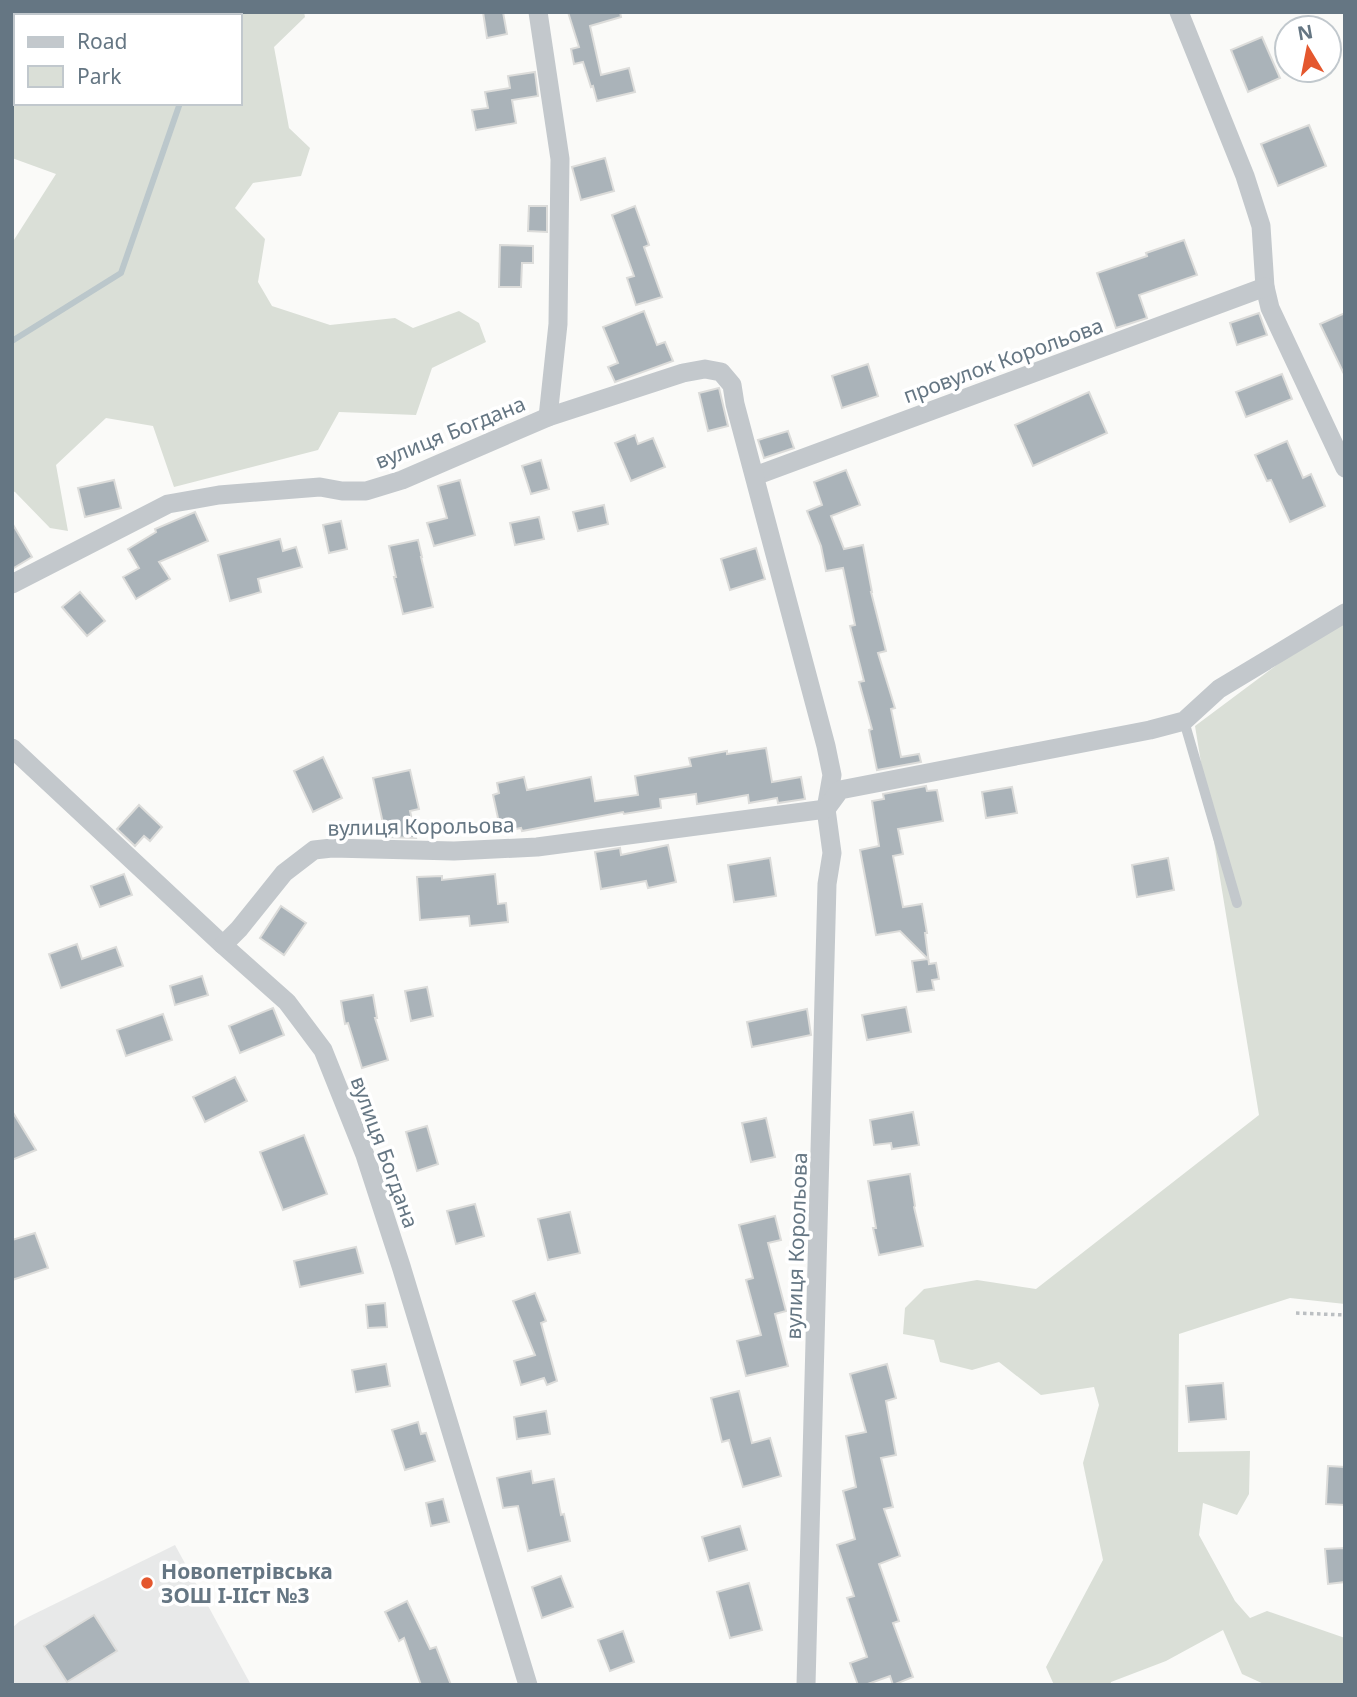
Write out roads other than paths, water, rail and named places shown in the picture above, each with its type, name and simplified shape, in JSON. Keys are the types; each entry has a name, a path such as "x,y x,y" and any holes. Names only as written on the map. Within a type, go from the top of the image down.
{"street":[{"name":"вулиця Богдана","path":"538,12 560,159 558,324 548,416"},
{"path":"1178,12 1245,176 1261,226 1265,287 1270,308 1345,468"},
{"name":"провулок Корольова","path":"755,476 1265,287"},
{"name":"вулиця Богдана","path":"12,584 168,504 219,495 320,487 366,491 402,480 548,416 682,373 705,369 721,372 732,385 735,404"},
{"name":"вулиця Корольова","path":"735,404 832,775 826,809 832,853 827,884 806,1685"},
{"path":"826,809 840,790 1150,730 1184,721 1219,689 1345,613"},
{"name":"вулиця Богдана","path":"12,748 288,1002 323,1050 365,1155 397,1254 528,1685"},
{"name":"вулиця Корольова","path":"223,945 284,873 314,850 537,847 826,809"}],"lane":[{"path":"1184,721 1237,903"}],"waterway":[{"path":"12,341 121,273 179,105"}],"place":[{"name":"Новопетрівська ЗОШ I-IIст №3","path":"147,1583"}]}
